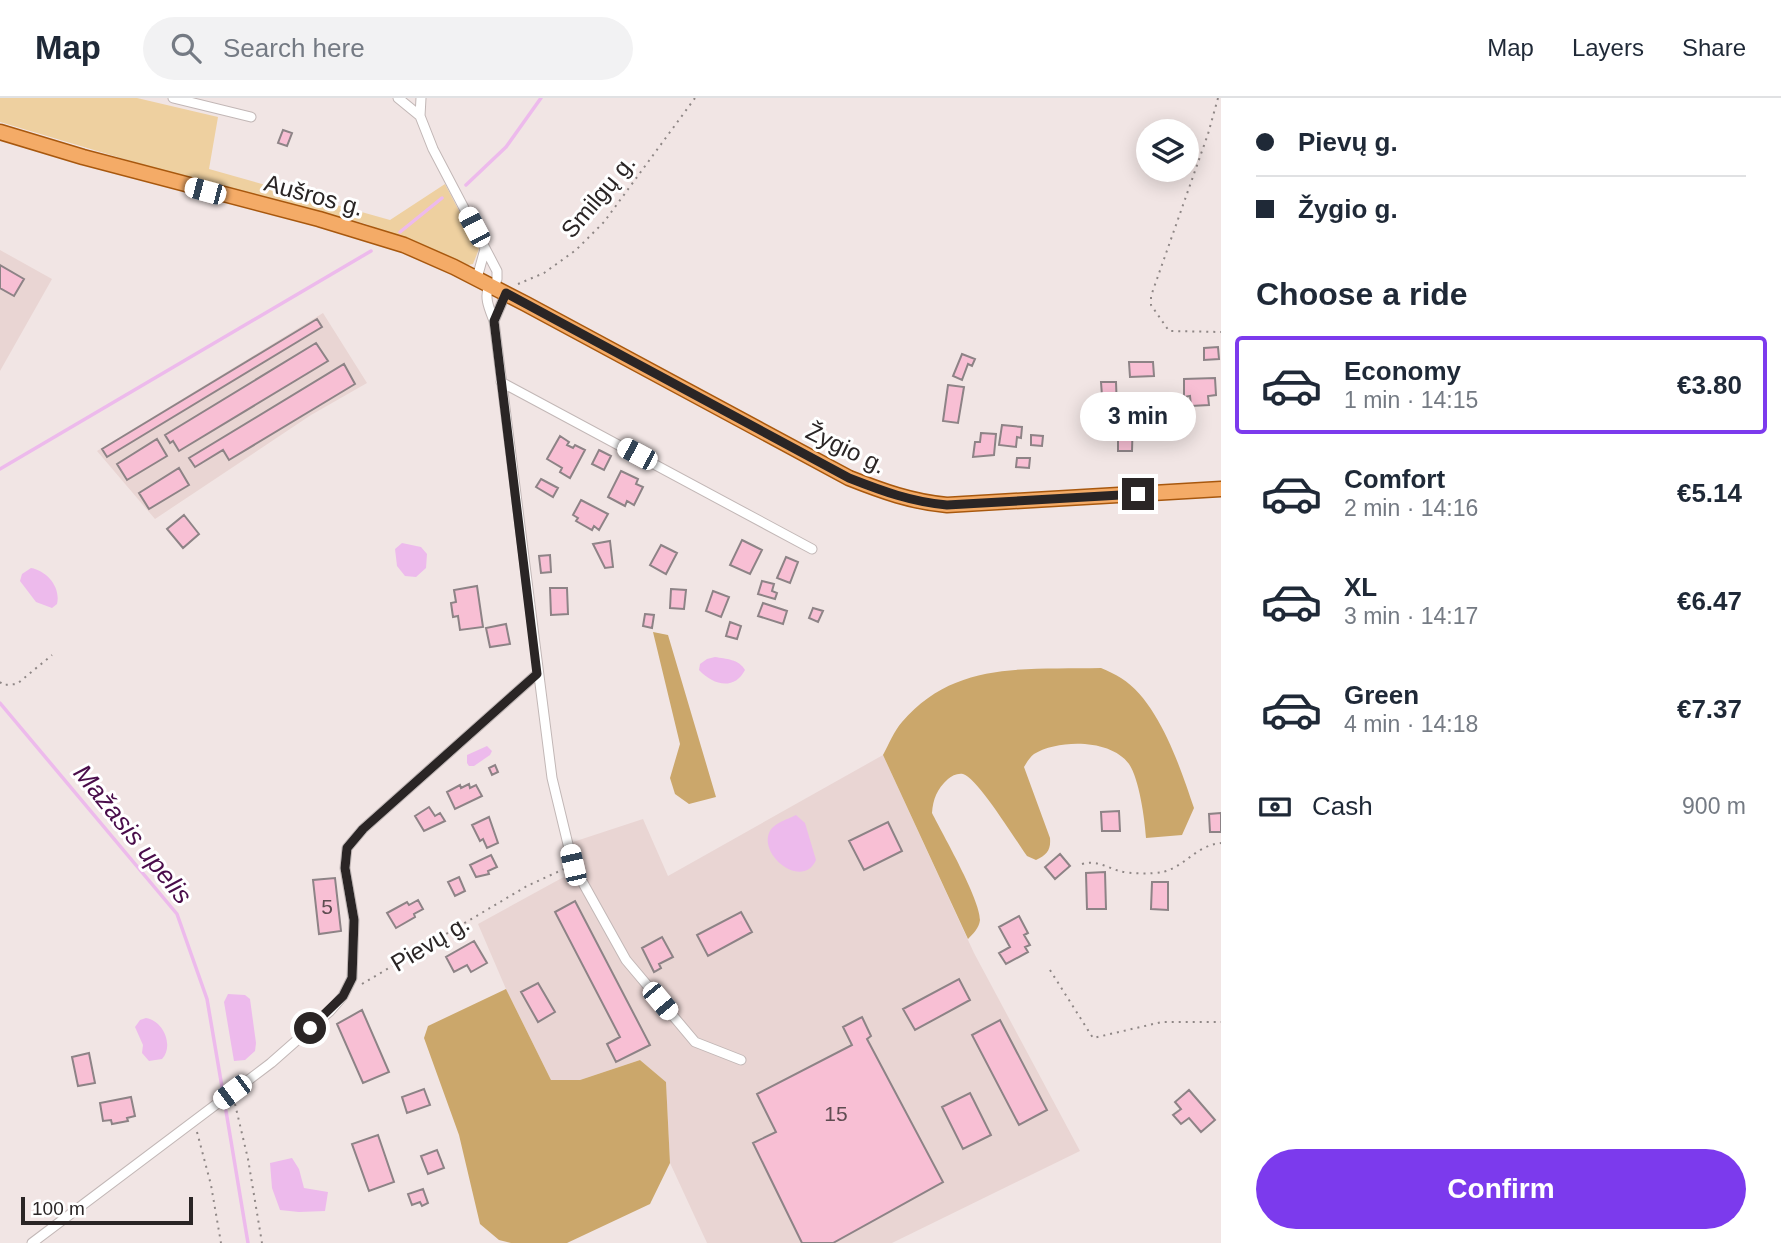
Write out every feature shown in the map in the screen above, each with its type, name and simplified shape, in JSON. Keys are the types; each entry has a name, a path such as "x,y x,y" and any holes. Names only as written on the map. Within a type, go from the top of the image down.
{"main road":[{"name":"Aušros g.","path":"0,132 83,158 369,233 416,250 492,286"},
{"name":"Žygio g.","path":"492,286 849,478 888,494 919,502 947,505 1221,489"}],"street":[{"path":"173,98 251,117"},
{"path":"398,98 420,116"},
{"path":"421,98 420,116 444,171 497,271 492,286 494,321 537,674 551,778 573,865 626,960 695,1042 741,1060"},
{"path":"485,248 481,268 492,286"},
{"path":"492,286 486,293 494,321"},
{"path":"501,382 812,549"},
{"path":"32,1243 271,1063 330,1011 343,996 352,978 354,920 345,868 347,848 363,829 537,674"}],"path":[{"name":"Smilgų g.","path":"492,286 521,282 544,272 576,250 604,222 695,98"},
{"path":"1218,98 1151,296 1151,305 1169,331 1221,332"},
{"path":"0,682 3,685 17,684 52,655"},
{"path":"1083,864 1091,862 1122,872 1161,872 1177,867 1202,847 1221,843"},
{"name":"Pievų g.","path":"343,996 516,892 573,865"},
{"path":"1050,970 1093,1038 1162,1022 1221,1022"},
{"path":"232,1092 248,1159 262,1243"},
{"path":"194,1121 211,1185 221,1243"}],"shaded area":[{"path":"0,98 137,98 218,117 209,169 390,220 445,184 479,249 473,264 468,265 366,224 161,170 0,122"},
{"path":"0,250 52,279 0,371"},
{"path":"323,313 367,383 311,415 155,519 97,451"},
{"path":"402,543 421,547 427,554 426,568 416,577 405,576 397,566 395,549"},
{"path":"31,568 47,576 55,586 58,598 57,604 52,608 36,602 20,581 22,574"},
{"path":"653,632 668,635 716,797 689,804 675,794 670,778 680,744"},
{"path":"715,657 736,662 745,670 735,681 723,684 717,682 699,670 700,664"},
{"path":"1101,668 1134,689 1167,737 1194,808 1182,835 1146,838 1141,800 1133,770 1121,756 1098,746 1070,744 1045,749 1033,755 1024,767 1050,838 1048,852 1036,860 1027,856 977,786 963,774 953,776 938,790 932,813 968,883 978,910 979,923 968,939 883,755 899,726 923,702 945,688 969,678 1019,670"},
{"path":"487,746 492,751 490,755 474,766 469,766 467,755"},
{"path":"883,755 974,953 1080,1151 892,1243 707,1243 670,1163 666,1082 640,1060 580,1080 551,1080 506,989 478,924 582,867 573,842 643,819 668,876"},
{"path":"796,815 805,823 816,860 809,869 801,872 782,865 774,857 768,837 774,826"},
{"path":"506,989 551,1080 580,1080 640,1060 666,1082 670,1163 650,1204 567,1243 511,1243 499,1240 480,1224 459,1135 424,1038 428,1026"},
{"path":"228,994 245,995 250,999 256,1043 255,1051 245,1060 234,1061 224,1002"},
{"path":"146,1018 158,1024 165,1035 167,1048 162,1059 149,1061 142,1053 143,1045 135,1027 140,1020"},
{"path":"292,1158 299,1169 304,1188 328,1192 325,1211 280,1210 272,1188 270,1163"}],"building":[{"path":"283,130 292,133 287,146 278,143"},
{"path":"0,265 24,279 14,296 0,288"},
{"path":"317,319 322,327 107,457 102,449"},
{"path":"316,343 328,361 179,451 173,441 170,443 165,435"},
{"path":"1218,347 1219,359 1204,360 1204,348"},
{"path":"962,354 975,359 972,366 968,364 962,380 953,376"},
{"path":"1129,362 1153,362 1154,376 1130,377"},
{"path":"344,364 355,384 229,460 223,450 195,467 189,458"},
{"path":"1215,378 1216,395 1208,396 1209,405 1191,406 1190,396 1184,397 1184,379"},
{"path":"1101,382 1116,382 1117,410 1103,410"},
{"path":"948,385 964,387 958,423 943,421"},
{"path":"1118,416 1133,416 1132,451 1118,451 1115,421 1118,421"},
{"path":"1002,425 1022,427 1021,438 1017,437 1016,447 999,445"},
{"path":"981,433 996,434 994,455 973,457 975,442 980,442"},
{"path":"1031,435 1043,436 1042,446 1031,445"},
{"path":"560,436 569,442 567,445 573,448 575,445 585,450 570,478 560,472 562,468 547,459"},
{"path":"157,439 167,456 127,480 117,464"},
{"path":"599,450 611,456 604,470 592,464"},
{"path":"1017,458 1030,458 1029,468 1016,467"},
{"path":"179,468 189,485 149,509 139,493"},
{"path":"621,471 638,479 636,484 643,487 634,505 627,501 625,506 608,497"},
{"path":"541,479 558,488 553,497 536,487"},
{"path":"581,500 608,514 599,530 594,526 592,530 576,521 578,518 573,515"},
{"path":"184,515 199,534 183,548 167,529"},
{"path":"742,540 762,550 750,574 730,565"},
{"path":"610,541 613,567 605,568 593,544"},
{"path":"661,545 677,553 666,574 650,565"},
{"path":"550,555 551,572 541,573 539,556"},
{"path":"786,557 798,562 790,583 777,578"},
{"path":"762,581 774,584 772,591 777,593 775,599 758,594"},
{"path":"477,586 483,627 460,630 458,616 453,617 451,603 456,602 454,590"},
{"path":"550,588 567,588 568,614 551,615"},
{"path":"671,589 686,590 684,609 670,608"},
{"path":"713,591 729,597 721,617 706,611"},
{"path":"763,603 787,611 783,624 758,616"},
{"path":"813,608 823,611 818,622 809,618"},
{"path":"645,614 654,615 652,628 643,626"},
{"path":"730,622 741,626 737,639 726,636"},
{"path":"506,624 510,644 490,647 486,628"},
{"path":"495,765 498,772 492,775 489,768"},
{"path":"469,784 470,788 476,785 482,796 455,809 447,792 460,785 461,788"},
{"path":"429,807 435,816 440,813 445,821 424,831 415,816"},
{"path":"1119,811 1120,831 1102,831 1101,812"},
{"path":"1221,813 1221,832 1210,832 1209,814"},
{"path":"489,817 498,843 487,848 472,825"},
{"path":"888,822 902,851 864,870 849,841"},
{"path":"1060,854 1070,866 1055,879 1045,867"},
{"path":"491,855 497,867 488,871 489,874 476,877 470,865"},
{"path":"1105,872 1106,909 1087,909 1086,873"},
{"path":"459,877 465,891 455,896 448,882"},
{"path":"335,878 341,931 319,934 313,880"},
{"path":"1152,882 1168,882 1168,910 1151,909"},
{"path":"418,900 423,909 396,928 387,913 407,902 409,905"},
{"path":"575,901 650,1045 616,1062 607,1044 620,1037 555,912"},
{"path":"741,912 752,932 708,956 697,935"},
{"path":"1019,916 1028,933 1024,935 1030,945 1025,947 1028,952 1006,964 999,953 1010,947 999,927"},
{"path":"662,937 673,957 659,964 661,968 654,972 642,948"},
{"path":"474,941 487,963 471,972 467,965 454,972 446,957"},
{"path":"959,979 970,1000 915,1030 903,1009"},
{"path":"538,983 555,1012 538,1022 521,992"},
{"path":"362,1010 389,1072 363,1083 337,1024"},
{"path":"862,1017 871,1036 867,1039 943,1182 833,1243 802,1243 753,1143 776,1132 757,1094 852,1045 843,1027"},
{"path":"1000,1020 1047,1110 1019,1125 972,1035"},
{"path":"89,1053 95,1083 78,1086 72,1057"},
{"path":"424,1089 430,1105 407,1113 402,1097"},
{"path":"1189,1090 1215,1120 1201,1132 1189,1118 1181,1124 1173,1115 1181,1109 1175,1102"},
{"path":"970,1093 991,1135 963,1149 942,1107"},
{"path":"131,1097 135,1116 127,1118 128,1121 112,1124 111,1120 103,1121 100,1103"},
{"path":"378,1135 394,1182 369,1191 352,1144"},
{"path":"437,1150 444,1168 428,1174 421,1156"},
{"path":"423,1189 428,1203 422,1206 420,1202 412,1205 408,1194"}],"waterway":[{"path":"466,185 506,147 541,98"},
{"path":"400,232 442,198"},
{"path":"0,469 371,251"},
{"name":"Mažasis upelis","path":"0,703 177,914 207,999 222,1087"},
{"name":"Mažasis upelis","path":"226,1111 248,1243"}],"route":[{"path":"310,1028 343,996 352,978 354,920 345,868 347,848 363,829 537,674 494,321 506,293 849,478 888,494 919,502 947,505 1138,494"}]}
